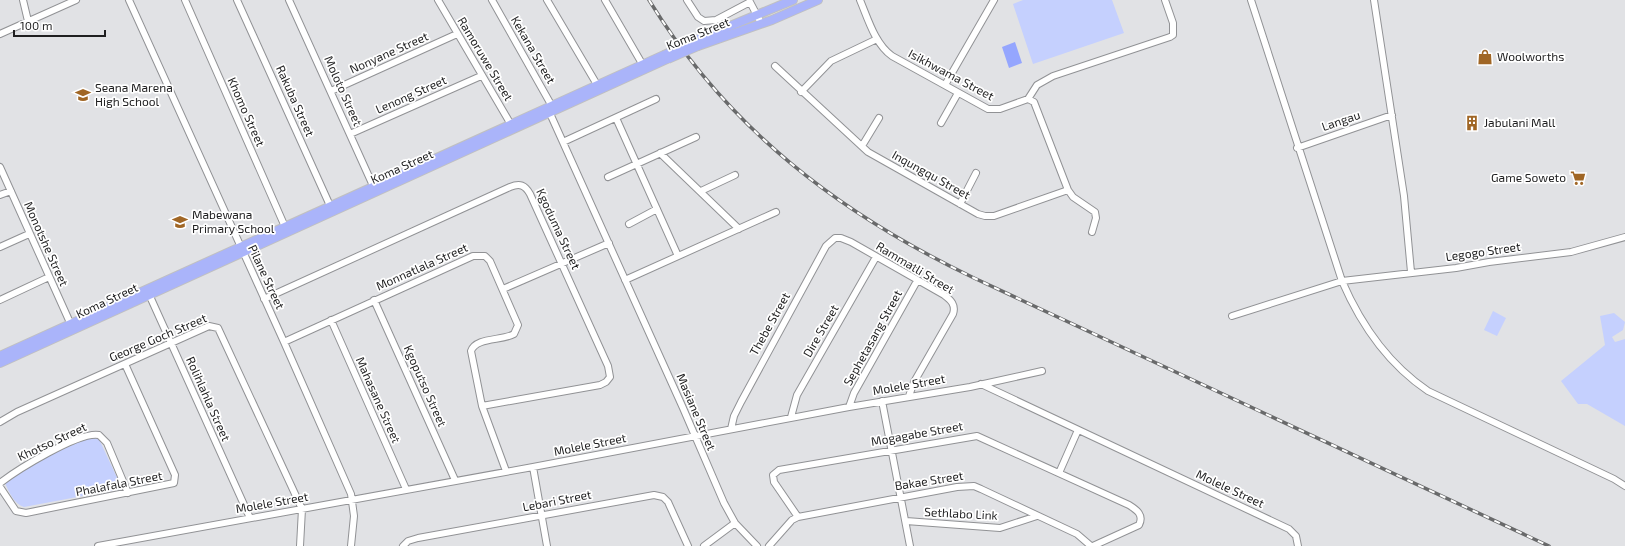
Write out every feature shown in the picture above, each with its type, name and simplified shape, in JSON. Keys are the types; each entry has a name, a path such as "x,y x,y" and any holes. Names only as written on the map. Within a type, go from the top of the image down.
{"main road":[{"name":"Koma Street","path":"759,19 793,0"},
{"name":"Koma Street","path":"0,363 72,327 148,292 665,57 697,43 799,4 818,0"},
{"name":"Koma Street","path":"0,356 72,327"}],"street":[{"path":"23,0 28,21"},
{"path":"1,33 74,0"},
{"name":"Pilane Street","path":"129,0 284,342 352,499 354,516 351,546"},
{"name":"Khomo Street","path":"185,0 286,229"},
{"name":"Rakuba Street","path":"237,0 332,209"},
{"name":"Moloto Street","path":"289,0 375,189"},
{"name":"Ramoruwe Street","path":"438,0 512,127"},
{"name":"Kekana Street","path":"492,0 551,109"},
{"path":"547,0 598,88"},
{"path":"604,0 644,67"},
{"path":"687,0 698,17 704,21 716,20 750,2 759,19"},
{"name":"Isikhwama Street","path":"860,0 882,48 892,56 958,93 992,109 1000,109 1028,99"},
{"path":"945,86 994,0"},
{"path":"1092,232 1096,218 1094,212 1073,197 1068,190 1037,105 1028,99 1037,85 1053,76 1173,35 1174,29 1165,0"},
{"path":"1251,0 1297,148 1342,281 1354,306 1383,352 1416,382 1441,398 1609,476 1625,486"},
{"path":"1374,0 1404,196 1411,272"},
{"name":"Nonyane Street","path":"330,91 457,34"},
{"path":"802,92 831,61 877,39"},
{"name":"Inqungqu Street","path":"776,66 802,92 862,146 978,214 990,217 1068,190"},
{"name":"Lenong Street","path":"350,134 482,76"},
{"path":"941,123 958,93"},
{"path":"563,142 656,99"},
{"name":"Masiane Street","path":"551,109 563,142 694,436 736,523 757,546"},
{"name":"Langau","path":"1297,148 1392,115"},
{"path":"616,118 678,256"},
{"path":"862,146 879,118"},
{"path":"608,177 696,137"},
{"path":"660,153 739,228"},
{"name":"Monotshe Street","path":"0,166 29,234 72,327"},
{"path":"960,204 976,173"},
{"path":"701,191 735,175"},
{"name":"Kgoduma Street","path":"264,299 510,187 518,185 524,186 530,194 608,366 610,378 600,385 482,406"},
{"path":"0,196 11,191"},
{"path":"629,224 657,209"},
{"path":"625,280 776,212"},
{"path":"0,247 29,234"},
{"name":"Rammatli Street","path":"838,237 851,242 917,281 944,295 952,303 954,308 909,396"},
{"name":"Thebe Street","path":"731,429 736,410 826,246 832,239 838,237"},
{"name":"Legogo Street","path":"1232,316 1342,281 1456,268 1489,262 1571,252 1625,238"},
{"path":"503,289 609,243"},
{"name":"Monnatlala Street","path":"284,342 374,300 478,255 488,257 517,319 517,328 511,336 480,342 472,349 471,355 482,406 506,471"},
{"name":"Dire Street","path":"791,418 797,395 876,257"},
{"path":"0,300 49,277"},
{"name":"Sephetasang Street","path":"850,407 854,393 917,281"},
{"name":"Rolihlahla Street","path":"148,292 250,518"},
{"name":"Kgoputso Street","path":"374,300 455,480"},
{"name":"Mahasane Street","path":"331,320 406,489"},
{"name":"George Goch Street","path":"0,422 17,412 209,326 218,328 302,509 300,546"},
{"name":"Phalafala Street","path":"0,487 16,511 22,513 170,485 176,479 175,474 125,364"},
{"path":"981,384 1042,371"},
{"name":"Molele Street","path":"98,546 981,384 1289,529 1296,536 1298,546"},
{"path":"882,401 910,546"},
{"path":"1059,473 1078,430"},
{"name":"Khotso Street","path":"0,483 22,467 80,438 94,434 99,435 107,444 128,493"},
{"name":"Mogagabe Street","path":"798,517 774,482 773,478 775,472 783,469 977,436 1135,508 1140,514 1141,522 1136,527 1092,546"},
{"path":"533,467 547,546"},
{"name":"Bakae Street","path":"769,546 792,520 798,517 900,496 958,486 974,486 1077,534 1092,546"},
{"name":"Lebari Street","path":"403,546 413,539 649,495 658,495 668,502 688,546"},
{"name":"Sethlabo Link","path":"906,521 1000,528 1037,516"},
{"path":"704,546 736,523"}],"shaded area":[{"path":"1023,0 1112,0 1124,33 1033,64 1013,4"},
{"path":"1493,311 1506,318 1497,336 1484,330"},
{"path":"1614,313 1625,322 1623,330 1612,337 1615,342 1625,339 1625,426 1587,404 1578,404 1561,381 1605,345 1600,316"},
{"path":"90,437 99,439 120,484 120,489 24,507 17,503 10,494 5,483 6,481 44,458"}],"water":[{"path":"1015,42 1022,63 1009,68 1002,47"}],"railway":[{"path":"649,0 680,47 715,89 751,128 791,163 833,196 878,225 925,253 974,278 1549,546"}],"place":[{"name":"Woolworths","path":"1485,57"},
{"name":"Seana Marena High School","path":"83,95"},
{"name":"Jabulani Mall","path":"1472,123"},
{"name":"Game Soweto","path":"1578,178"},
{"name":"Mabewana Primary School","path":"180,222"}]}
